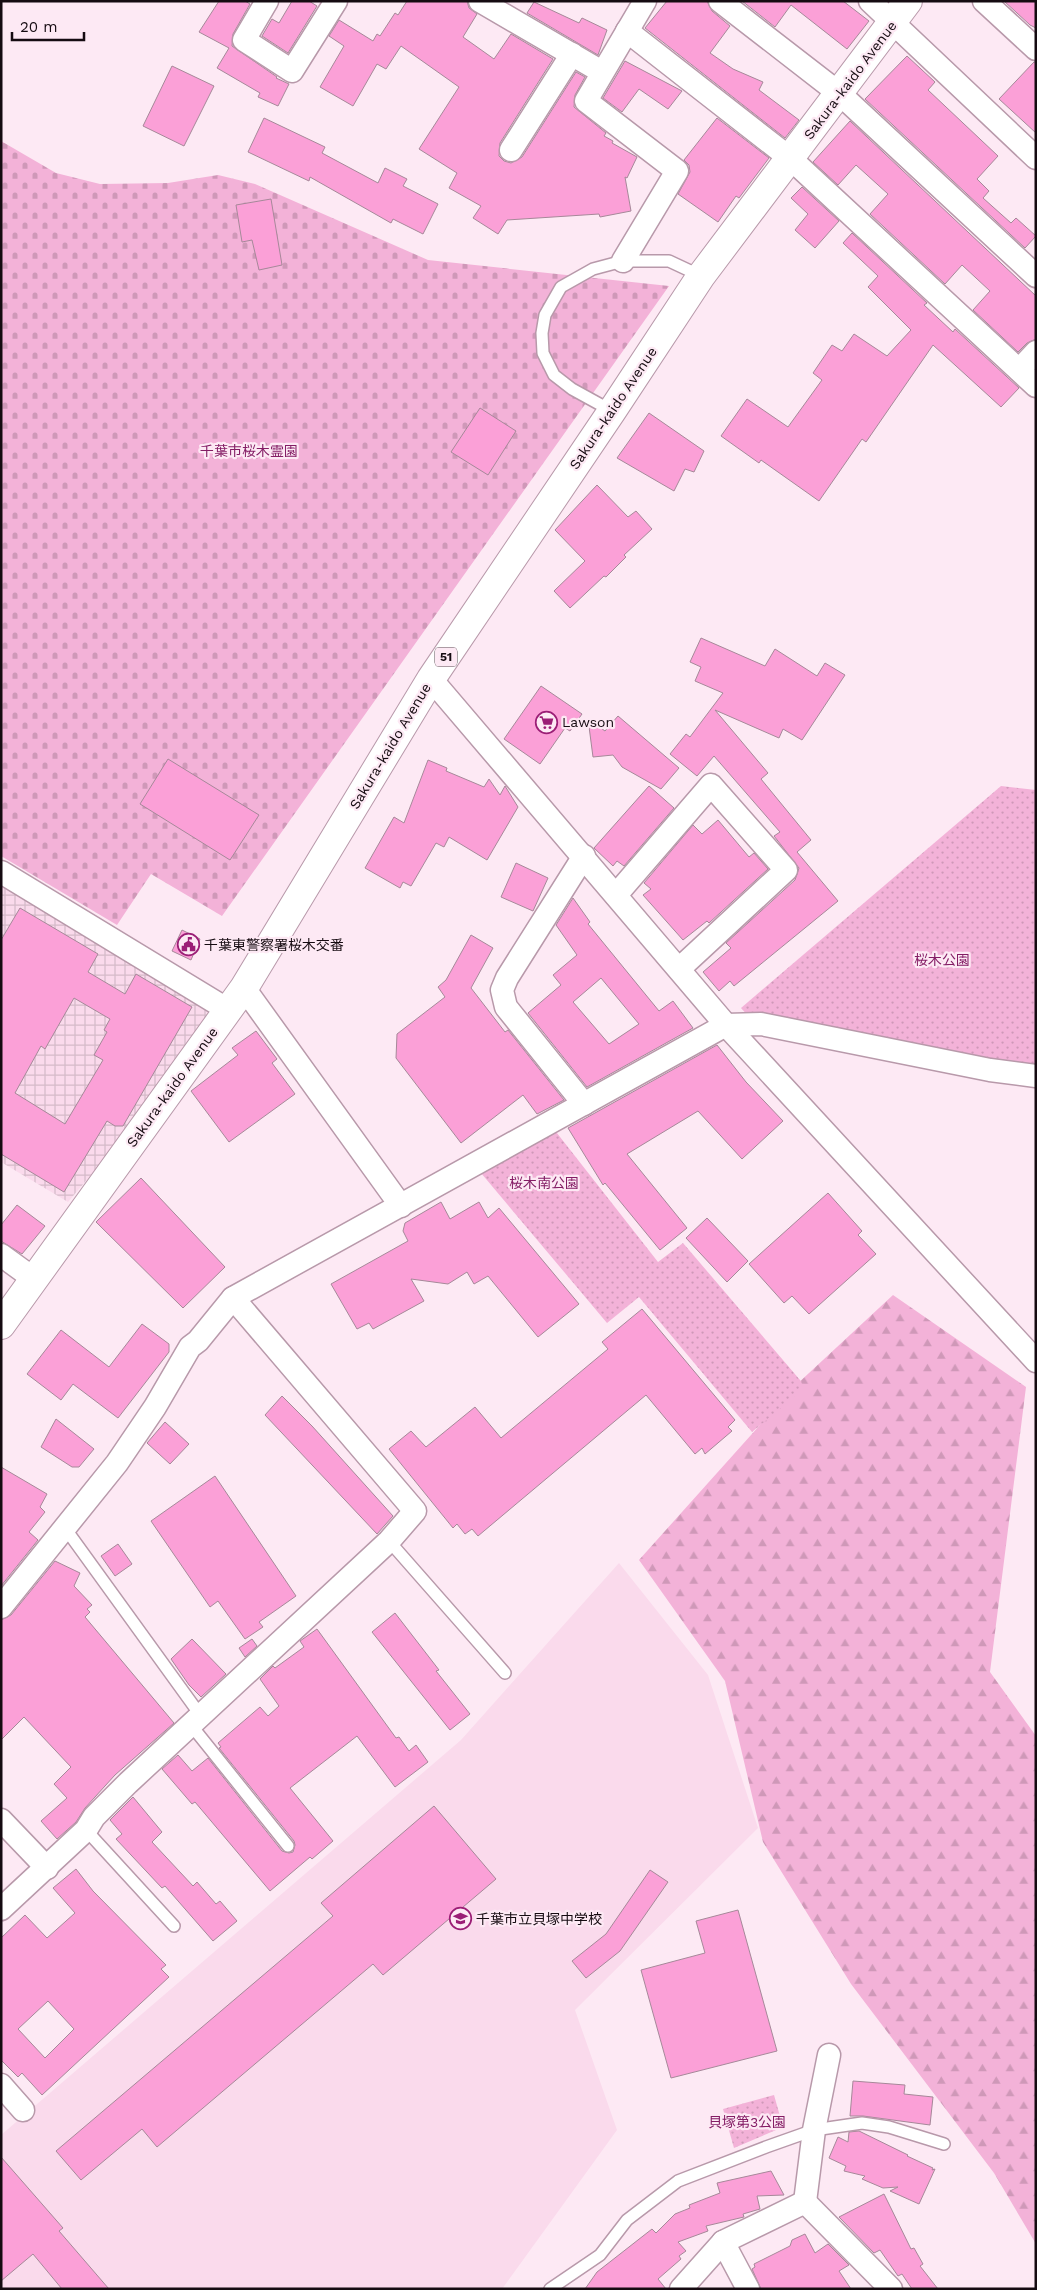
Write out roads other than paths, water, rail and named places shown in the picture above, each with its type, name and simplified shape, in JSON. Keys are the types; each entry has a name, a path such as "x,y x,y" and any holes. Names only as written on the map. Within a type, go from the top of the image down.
{"highway":[{"name":"Sakura-kaido Avenue","path":"1,1325 244,988 431,678 701,276 901,12"}],"street":[{"path":"267,1 244,40 292,71 336,1"},
{"path":"480,1 602,72"},
{"path":"623,261 677,171 586,101 645,1"},
{"path":"720,1 840,94 1036,276"},
{"path":"870,1 901,12 1036,158"},
{"path":"984,1 1036,49"},
{"path":"627,31 791,159 1036,386"},
{"path":"511,150 572,54"},
{"path":"1019,370 1036,352"},
{"path":"431,678 726,1024 1036,1361"},
{"path":"616,895 710,785 786,870 679,969"},
{"path":"584,856 507,978 502,990 506,1007 584,1104"},
{"path":"1,872 228,1010"},
{"path":"244,988 401,1206"},
{"path":"1,1608 117,1463 155,1407 190,1347 198,1341 233,1298 726,1024 761,1024 990,1070 1036,1076"},
{"path":"1,1255 34,1279"},
{"path":"1,1909 86,1830 94,1817 121,1790 388,1541 415,1511 233,1298"},
{"path":"1,1820 46,1868"},
{"path":"805,2202 814,2130 829,2054"},
{"path":"1,2086 23,2110"},
{"path":"681,2289 723,2242 805,2202"},
{"path":"805,2202 891,2289"},
{"path":"723,2242 748,2289"}],"lane":[{"path":"612,411 572,389 554,375 543,353 542,333 544,315 561,286 594,269 623,261 669,262 701,276"},
{"path":"65,1528 196,1720 288,1846"},
{"path":"388,1541 505,1674"},
{"path":"86,1830 174,1926"},
{"path":"550,2289 600,2255 627,2220 678,2181 814,2130 862,2123 889,2127 944,2144"}],"place":[{"name":"Lawson","path":"546,722"},
{"name":"千葉東警察署桜木交番","path":"188,945"},
{"name":"千葉市立貝塚中学校","path":"460,1919"}],"park label":[{"name":"千葉市桜木霊園","path":"249,451"},
{"name":"桜木公園","path":"942,960"},
{"name":"桜木南公園","path":"544,1183"},
{"name":"貝塚第3公園","path":"747,2122"}]}
